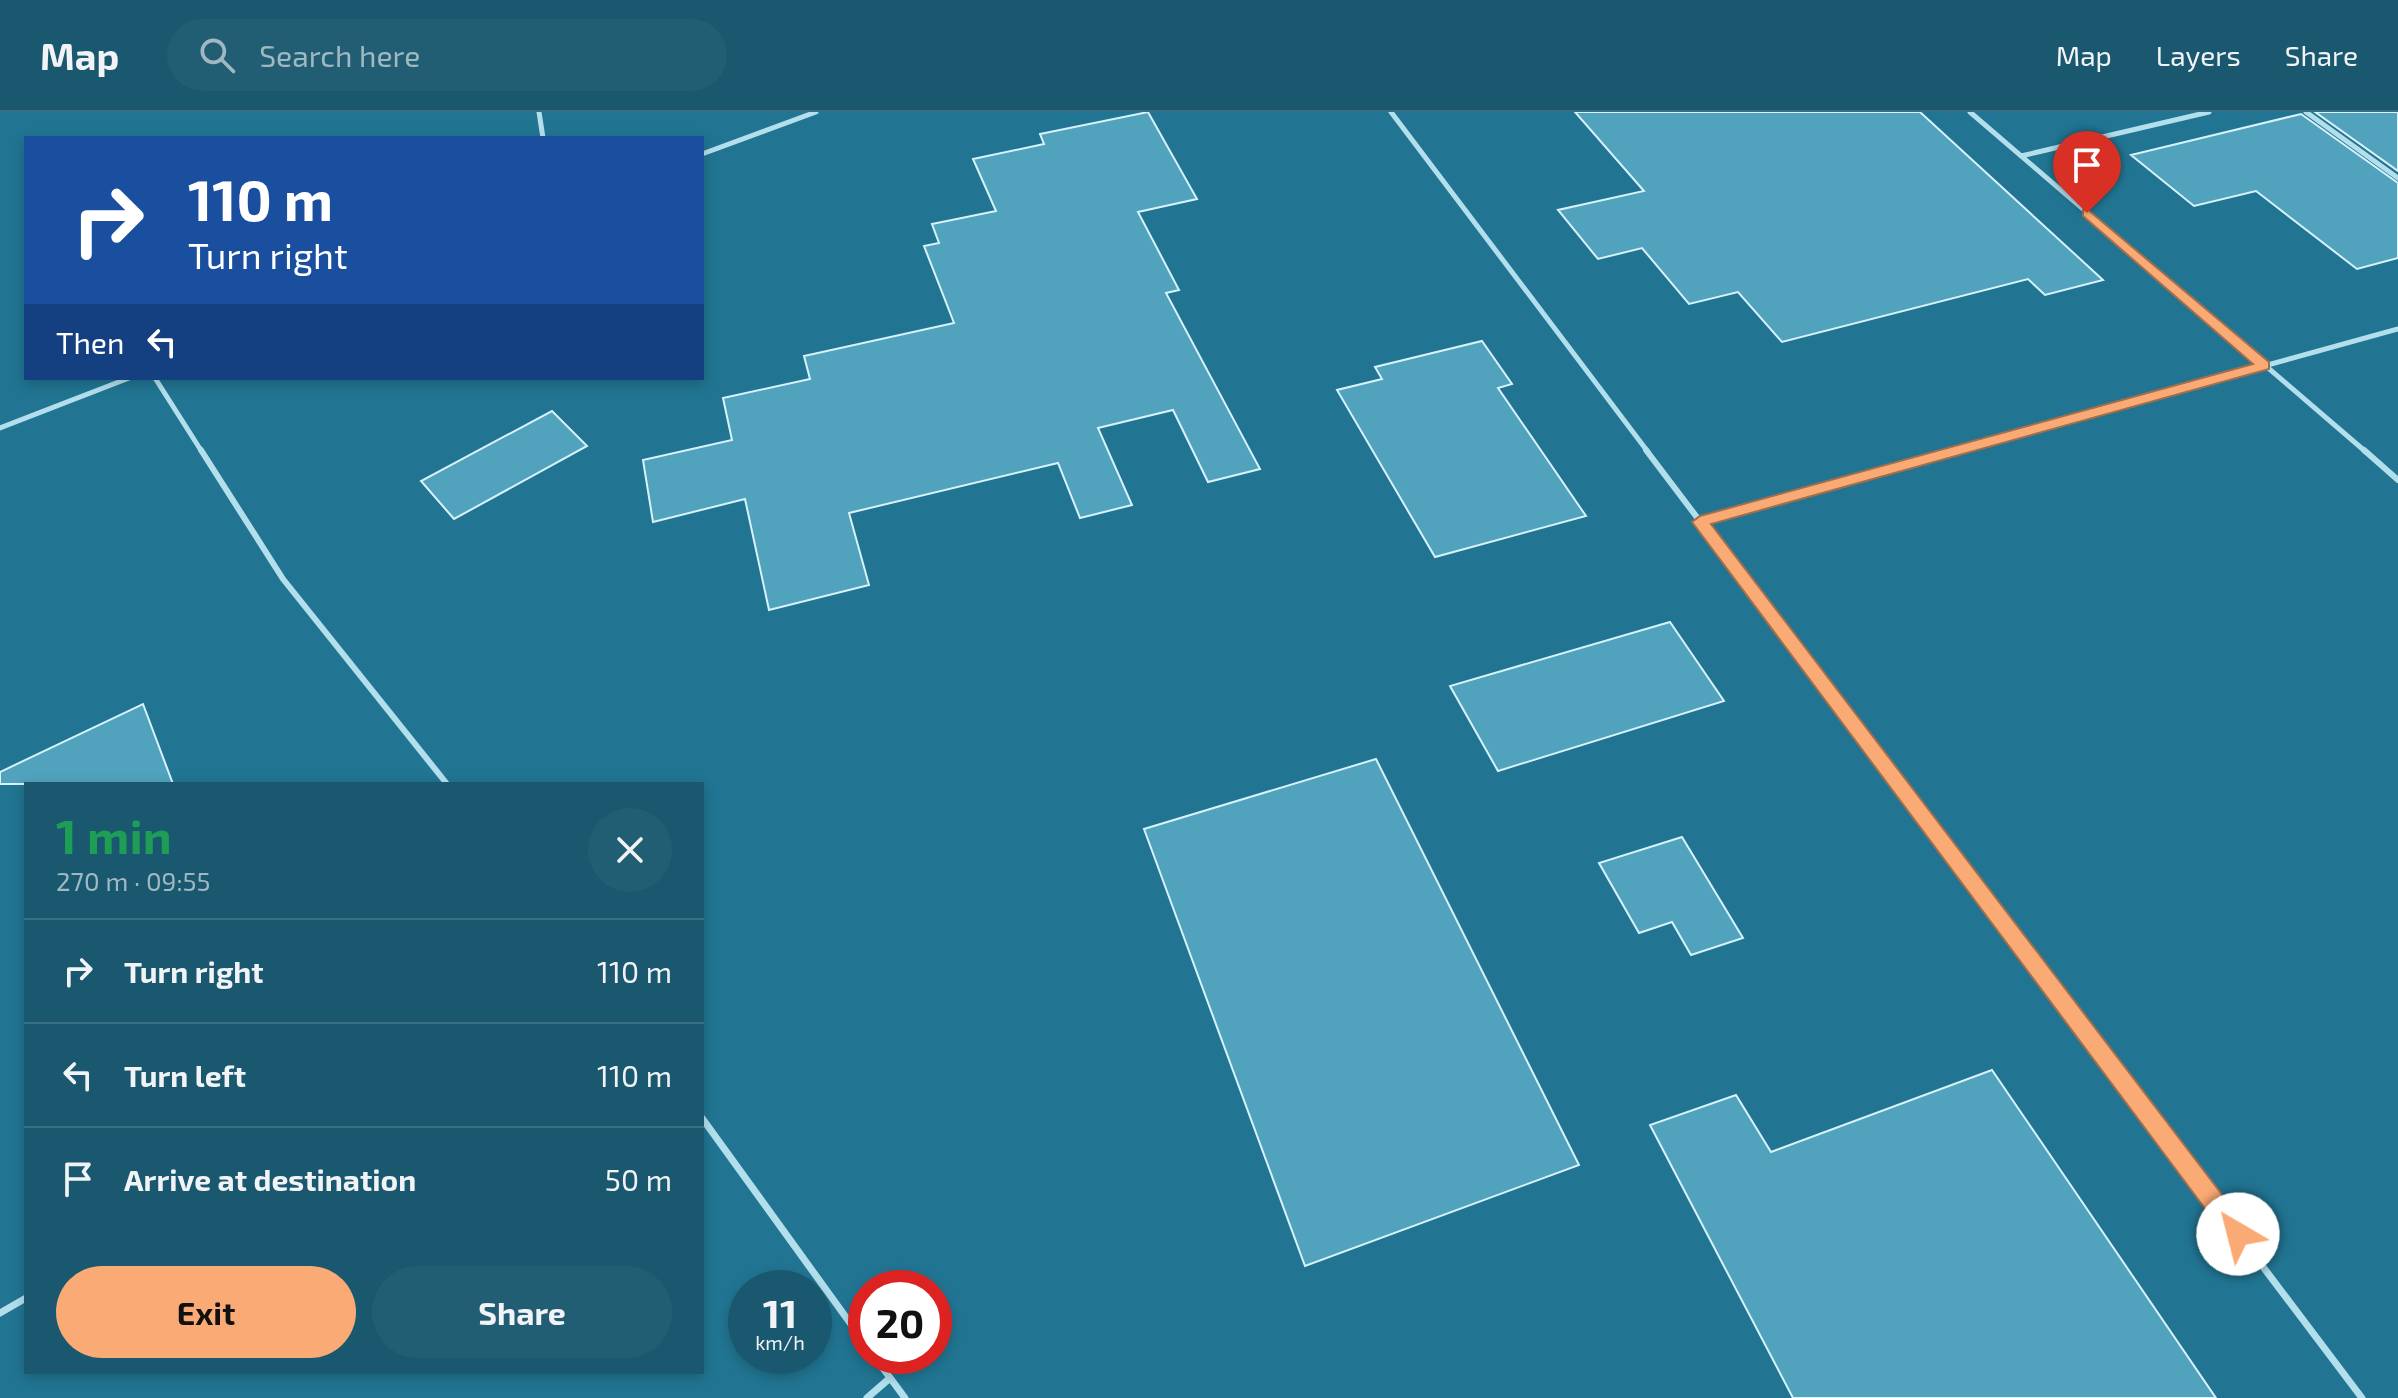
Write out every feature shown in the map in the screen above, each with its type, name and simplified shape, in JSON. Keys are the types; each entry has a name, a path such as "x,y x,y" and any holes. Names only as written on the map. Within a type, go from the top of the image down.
{"lane":[{"path":"539,112 543,136"},
{"path":"704,153 816,112"},
{"path":"1391,112 2362,1398"},
{"path":"1970,112 2398,480"},
{"path":"2021,156 2209,112"},
{"path":"2306,112 2398,178"},
{"path":"1700,522 2398,329"},
{"path":"0,428 124,380"},
{"path":"156,380 283,579 445,782"},
{"path":"704,1121 848,1320"},
{"path":"0,1313 24,1299"},
{"path":"887,1374 905,1398"},
{"path":"867,1398 890,1378"}],"building":[{"path":"1148,112 1197,199 1138,212 1179,290 1166,293 1260,469 1208,482 1173,410 1098,428 1132,505 1080,518 1058,463 849,513 869,585 769,610 745,499 653,522 643,460 732,440 723,398 810,379 804,356 954,323 924,246 939,243 932,224 996,211 973,159 1044,144 1040,134"},
{"path":"1575,112 1920,112 2103,280 2045,295 2028,279 1782,342 1738,292 1689,304 1642,248 1598,259 1558,210 1644,191"},
{"path":"2315,112 2398,112 2398,171"},
{"path":"2301,114 2398,183 2398,258 2357,269 2256,191 2194,206 2131,155"},
{"path":"1482,341 1512,384 1498,388 1586,516 1435,557 1337,390 1382,379 1375,367"},
{"path":"552,411 587,446 454,519 421,481"},
{"path":"1670,622 1724,701 1498,771 1450,686"},
{"path":"143,704 172,782 0,784 0,772"},
{"path":"1376,759 1579,1165 1305,1266 1144,829"},
{"path":"1682,837 1743,938 1691,955 1672,922 1639,933 1599,863"},
{"path":"1992,1070 2216,1398 1793,1398 1650,1125 1736,1095 1771,1152"}],"route":[{"path":"2087,213 2264,365 1700,522 2238,1234"}]}
